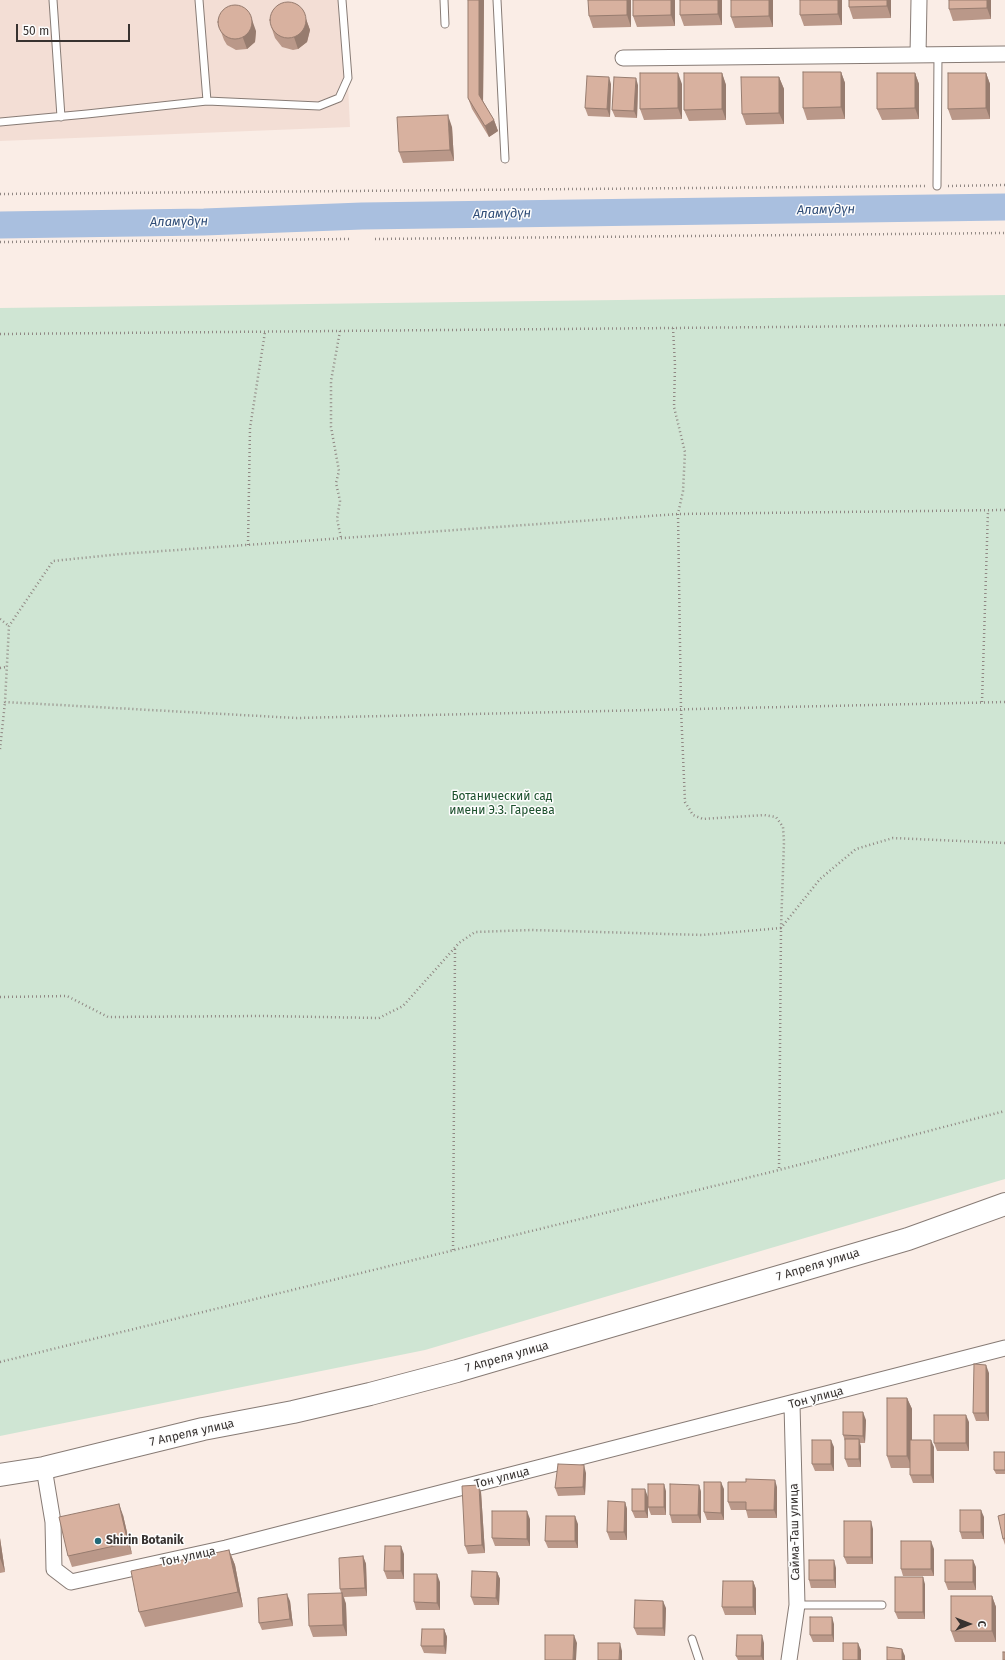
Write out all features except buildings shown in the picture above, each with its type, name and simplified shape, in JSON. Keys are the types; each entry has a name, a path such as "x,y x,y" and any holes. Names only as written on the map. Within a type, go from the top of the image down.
{"main road":[{"name":"7 Апреля улица","path":"0,1475 44,1468 203,1429 293,1412 457,1372 908,1239 1005,1204"}],"street":[{"path":"918,55 919,0"},
{"path":"623,58 1005,54"},
{"name":"Тон улица","path":"44,1468 53,1522 54,1569 71,1582 226,1548 792,1404 1005,1348"},
{"name":"Сайма-Таш улица","path":"789,1660 797,1605 792,1404"}],"lane":[{"path":"52,0 61,117"},
{"path":"199,0 207,101"},
{"path":"0,122 207,101 319,106 339,98 348,78 342,0"},
{"path":"444,0 445,24"},
{"path":"497,0 505,159"},
{"path":"937,186 938,55"},
{"path":"797,1605 882,1606"},
{"path":"692,1639 698,1660"}],"path":[{"path":"0,194 1005,185"},
{"path":"375,239 1005,233"},
{"path":"0,242 351,239"},
{"path":"0,334 1005,325"},
{"path":"672,328 675,365 674,407 685,452 683,491 678,514 681,709 685,802 693,815 703,819 764,814 776,817 783,827 779,1170"},
{"path":"340,331 332,381 331,427 339,471 336,483 340,500 337,519 341,538"},
{"path":"248,545 250,428 266,332"},
{"path":"982,702 988,510"},
{"path":"0,749 5,702 9,626 53,562 121,554 678,514 1005,510"},
{"path":"0,619 9,626"},
{"path":"0,668 6,667"},
{"path":"5,702 296,718 1005,702"},
{"path":"0,998 67,996 108,1017 263,1016 379,1018 403,1006 459,942 475,932 532,930 702,935 782,928 820,879 856,849 893,838 1005,843"},
{"path":"453,1250 455,948"},
{"path":"0,1362 779,1170 1005,1112"}],"shaded area":[{"path":"0,0 344,0 350,127 0,141"}],"green space":[{"name":"Ботанический сад имени Э.З. Гареева","path":"1005,295 1005,1179 425,1350 0,1436 0,308"}],"waterway":[{"name":"Аламүдүн","path":"0,225 204,222 362,216 1005,207"}],"place":[{"name":"Shirin Botanik","path":"98,1541"}]}
